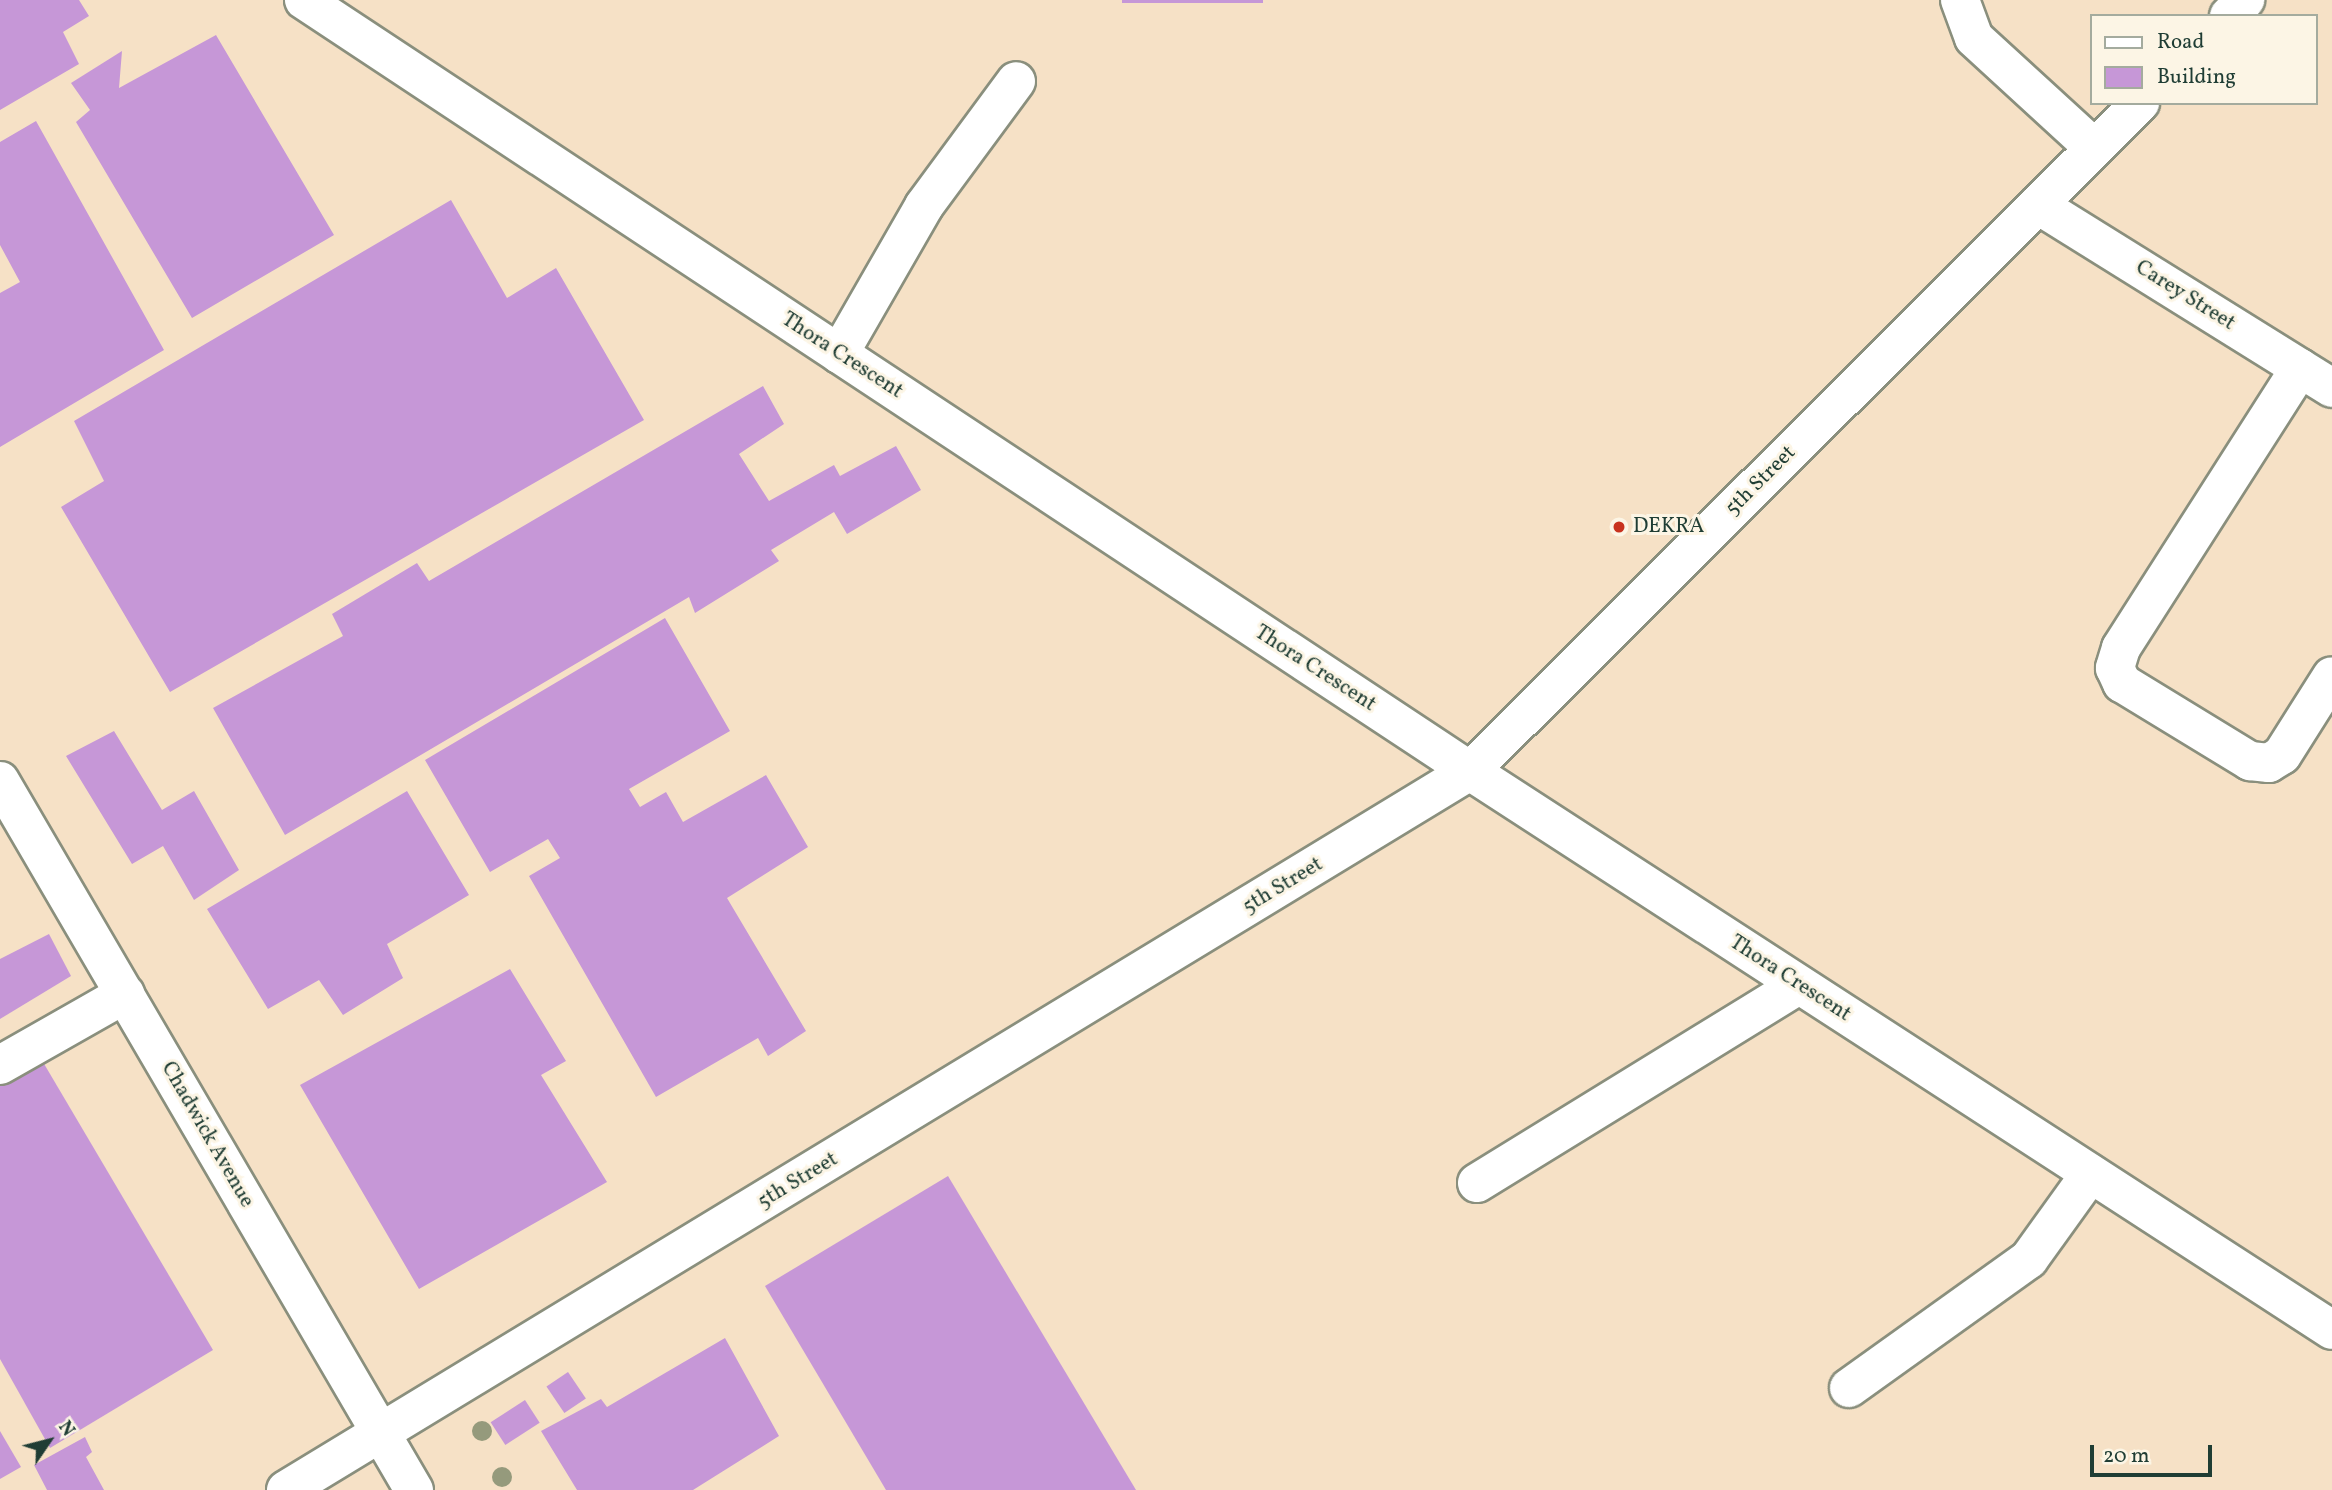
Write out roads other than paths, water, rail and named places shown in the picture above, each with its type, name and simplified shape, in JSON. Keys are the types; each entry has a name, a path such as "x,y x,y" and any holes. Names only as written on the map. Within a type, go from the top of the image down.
{"lane":[{"name":"Thora Crescent","path":"303,0 1470,771 2332,1330"},
{"path":"1960,0 1974,38 2094,148"},
{"path":"2231,14 2245,0"},
{"path":"839,354 924,206 1016,81"},
{"name":"5th Street","path":"286,1490 381,1435 1470,771 2138,105"},
{"name":"Carey Street","path":"2038,205 2332,388"},
{"path":"2300,368 2120,648 2115,668 2122,683 2250,761 2269,763 2282,755 2332,676"},
{"name":"Chadwick Avenue","path":"0,781 414,1490"},
{"path":"1477,1183 1799,985"},
{"path":"0,1065 125,995"},
{"path":"1849,1388 2029,1259 2090,1174"}],"place":[{"name":"DEKRA","path":"1619,527"}]}
